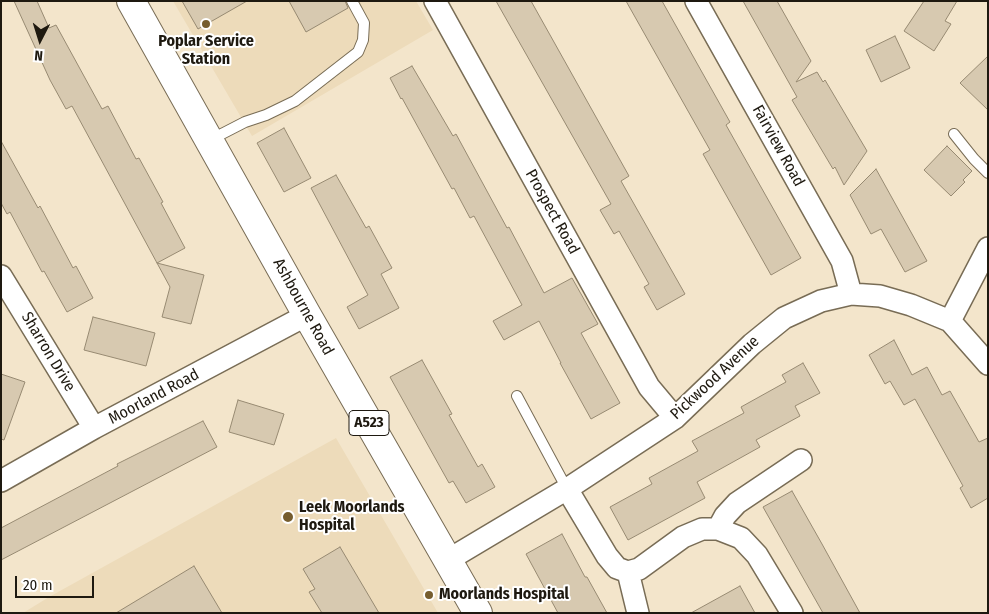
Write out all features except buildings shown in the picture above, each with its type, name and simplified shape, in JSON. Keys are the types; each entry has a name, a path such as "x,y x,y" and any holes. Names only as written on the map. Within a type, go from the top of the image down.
{"highway":[{"name":"Ashbourne Road","path":"131,1 307,315 478,613"}],"street":[{"name":"Prospect Road","path":"435,1 649,387 674,418"},
{"name":"Fairview Road","path":"696,1 842,261 851,294"},
{"path":"950,321 988,248"},
{"name":"Sharron Drive","path":"1,276 94,428"},
{"name":"Pickwood Avenue","path":"448,560 567,489 674,418 752,344 784,318 820,301 851,294 880,296 911,305 950,321 988,364"},
{"name":"Moorland Road","path":"1,481 94,428 307,315"},
{"path":"718,529 725,516 737,503 800,460"},
{"path":"567,489 607,556 617,568 628,572 639,569 683,537 702,528 718,529 742,538 757,555 792,613"},
{"path":"628,572 638,613"}],"lane":[{"path":"209,140 245,122 266,115 295,101 358,52 363,40 364,23 352,1"},
{"path":"954,134 974,159 988,172"},
{"path":"517,396 567,489"}],"shaded area":[{"path":"173,1 416,1 433,30 252,136"},
{"name":"Leek Moorlands Hospital","path":"336,438 438,613 23,613 49,597"}],"place":[{"name":"Poplar Service Station","path":"206,24"},
{"name":"Leek Moorlands Hospital","path":"288,517"},
{"name":"Moorlands Hospital","path":"429,595"}]}
